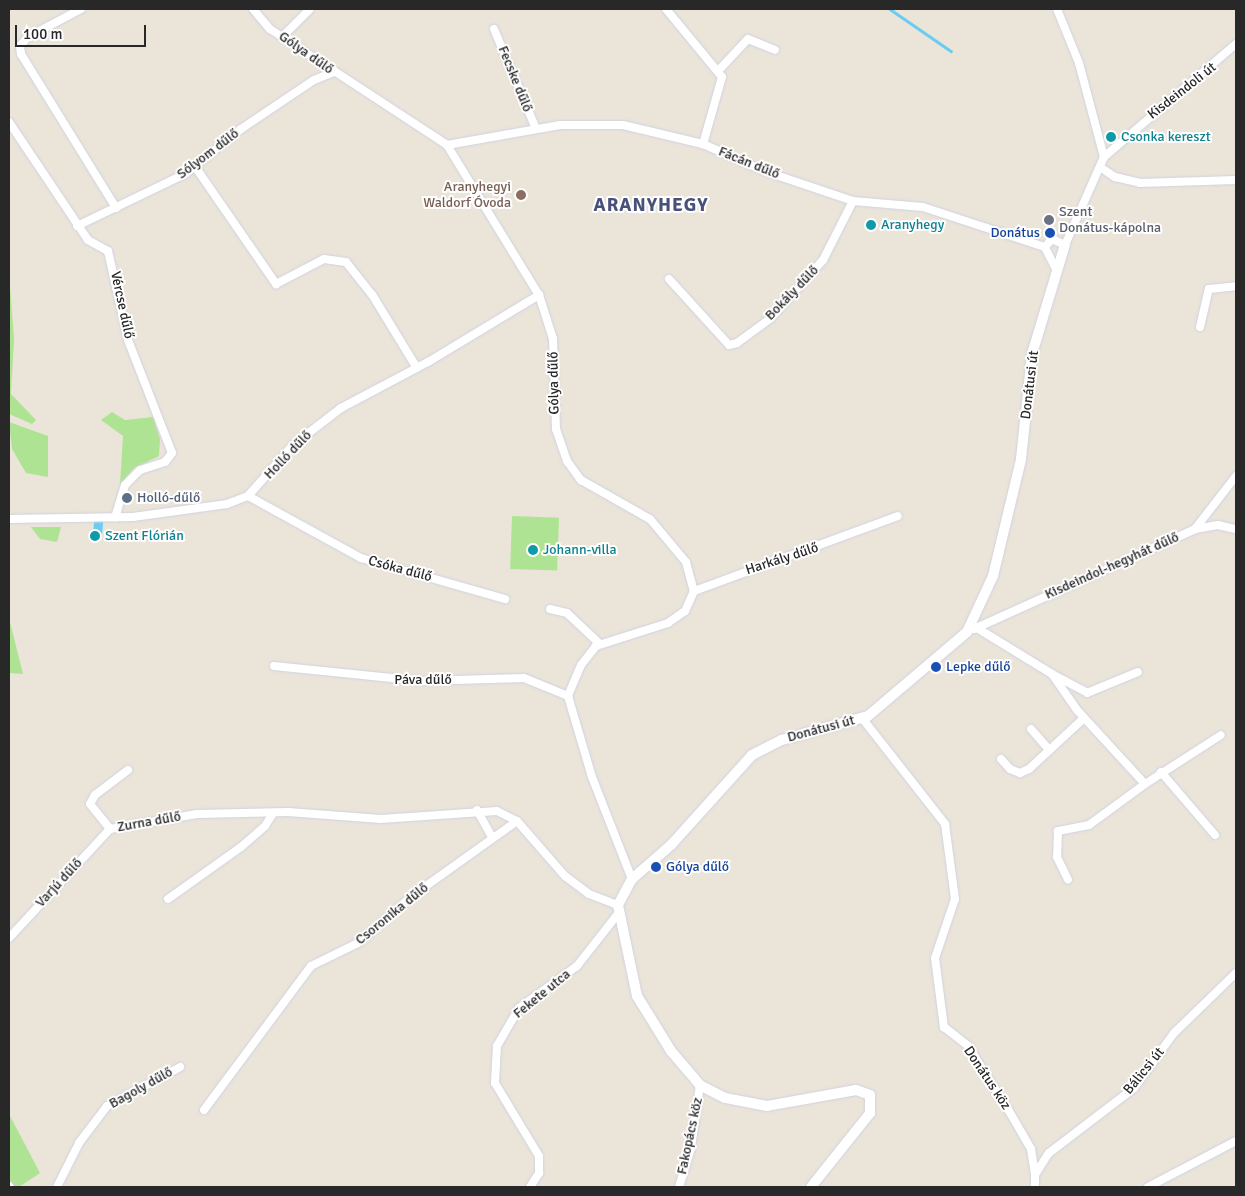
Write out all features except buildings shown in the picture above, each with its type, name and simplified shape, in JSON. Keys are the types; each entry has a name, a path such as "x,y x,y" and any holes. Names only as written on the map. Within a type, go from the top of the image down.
{"street":[{"path":"81,9 28,37 20,46 21,54 116,208"},
{"name":"Gólya dűlő","path":"253,9 270,28 285,34 334,72 447,145 539,295 553,339 556,429 568,461 581,480 634,508 668,537 686,562 694,591"},
{"path":"285,34 310,9"},
{"path":"666,9 719,70 720,90 705,125 704,144"},
{"path":"1057,9 1079,63 1104,157"},
{"name":"Fecske dűlő","path":"494,29 536,129"},
{"path":"719,70 748,39 775,50"},
{"name":"Kisdeindoli út","path":"1104,157 1236,44"},
{"name":"Sólyom dűlő","path":"77,226 185,174 194,165 314,80 334,72"},
{"name":"Vércse dűlő","path":"9,122 77,226 88,240 108,251 113,261 128,340 172,453 165,462 140,470 125,485 115,518"},
{"name":"Fácán dűlő","path":"447,145 536,129 609,123 704,144 764,171 853,201 923,207 1045,248 1052,240 1065,245"},
{"name":"Donátusi út","path":"617,910 632,879 671,845 752,755 782,740 862,718 967,632 993,576 1021,459 1032,354 1056,269 1104,157"},
{"path":"194,165 276,284 324,260 346,262 373,296 417,368"},
{"path":"1100,167 1115,177 1140,183 1236,180"},
{"name":"Bokály dűlő","path":"668,279 729,345 737,342 771,318 823,260 853,201"},
{"path":"1045,248 1056,269"},
{"path":"1200,327 1209,289 1236,286"},
{"name":"Holló dűlő","path":"9,519 115,518 227,504 248,496 310,430 341,408 417,368 539,295"},
{"name":"Kisdeindol-hegyhát dűlő","path":"967,632 1195,529 1236,476"},
{"name":"Csóka dűlő","path":"248,496 361,558 505,599"},
{"name":"Harkály dűlő","path":"694,591 898,516"},
{"path":"1195,529 1218,525 1233,529 1236,537"},
{"path":"632,879 592,777 568,696 581,664 600,644 668,623 686,611 694,591"},
{"path":"550,610 568,613 600,644"},
{"path":"977,628 1086,693 1138,672"},
{"name":"Páva dűlő","path":"274,666 386,679 524,678 568,696"},
{"path":"1052,674 1084,718 1146,784"},
{"name":"Donátus köz","path":"862,718 945,824 955,899 935,958 944,1027 968,1046 1009,1111 1031,1149 1035,1175"},
{"path":"1001,759 1020,773 1084,718"},
{"path":"1032,729 1049,750"},
{"path":"1068,880 1057,857 1058,831 1088,824 1146,784 1160,772 1221,735"},
{"name":"Zurna dűlő","path":"128,770 95,795 90,804 110,829 197,814 273,812 381,819 477,810 497,811 517,821 565,876 589,894 617,910"},
{"path":"1160,772 1215,836"},
{"path":"477,810 492,837"},
{"path":"168,899 241,847 265,826 273,812"},
{"name":"Csoronika dűlő","path":"204,1110 311,966 358,943 492,837 517,821"},
{"name":"Varjú dűlő","path":"9,938 110,829"},
{"path":"617,910 636,996 671,1051 700,1085 725,1098 767,1106 856,1090 870,1095 870,1113 811,1187"},
{"name":"Fekete utca","path":"530,1187 539,1173 539,1156 495,1083 497,1046 519,1008 577,966 617,910"},
{"name":"Bálicsi út","path":"1035,1175 1058,1142 1134,1088 1174,1033 1236,972"},
{"name":"Bagoly dűlő","path":"58,1187 79,1143 107,1106 180,1067"},
{"name":"Fakopács köz","path":"679,1187 691,1148 700,1085"},
{"path":"1148,1187 1236,1141"},
{"path":"1035,1175 1035,1187"}],"green space":[{"path":"9,272 14,339 11,394 36,420 32,424 9,414"},
{"path":"112,412 125,420 153,417 160,439 159,456 134,468 120,485 123,436 101,420"},
{"path":"9,422 48,436 48,477 26,473 12,449"},
{"path":"512,516 559,518 557,571 510,569"},
{"path":"31,527 61,527 57,542 40,539"},
{"path":"9,618 23,674 9,673"},
{"path":"9,1114 40,1173 19,1187 9,1187"}],"waterway":[{"path":"890,9 951,51"},
{"path":"97,534 98,522"}],"place":[{"name":"Csonka kereszt","path":"1111,137"},
{"name":"Aranyhegyi Waldorf Óvoda","path":"521,195"},
{"name":"Szent Donátus-kápolna","path":"1049,220"},
{"name":"Aranyhegy","path":"871,225"},
{"name":"Donátus","path":"1050,233"},
{"name":"Holló-dűlő","path":"127,498"},
{"name":"Szent Flórián","path":"95,536"},
{"name":"Johann-villa","path":"533,550"},
{"name":"Lepke dűlő","path":"936,667"},
{"name":"Gólya dűlő","path":"656,867"}],"district":[{"name":"ARANYHEGY","path":"651,206"}]}
